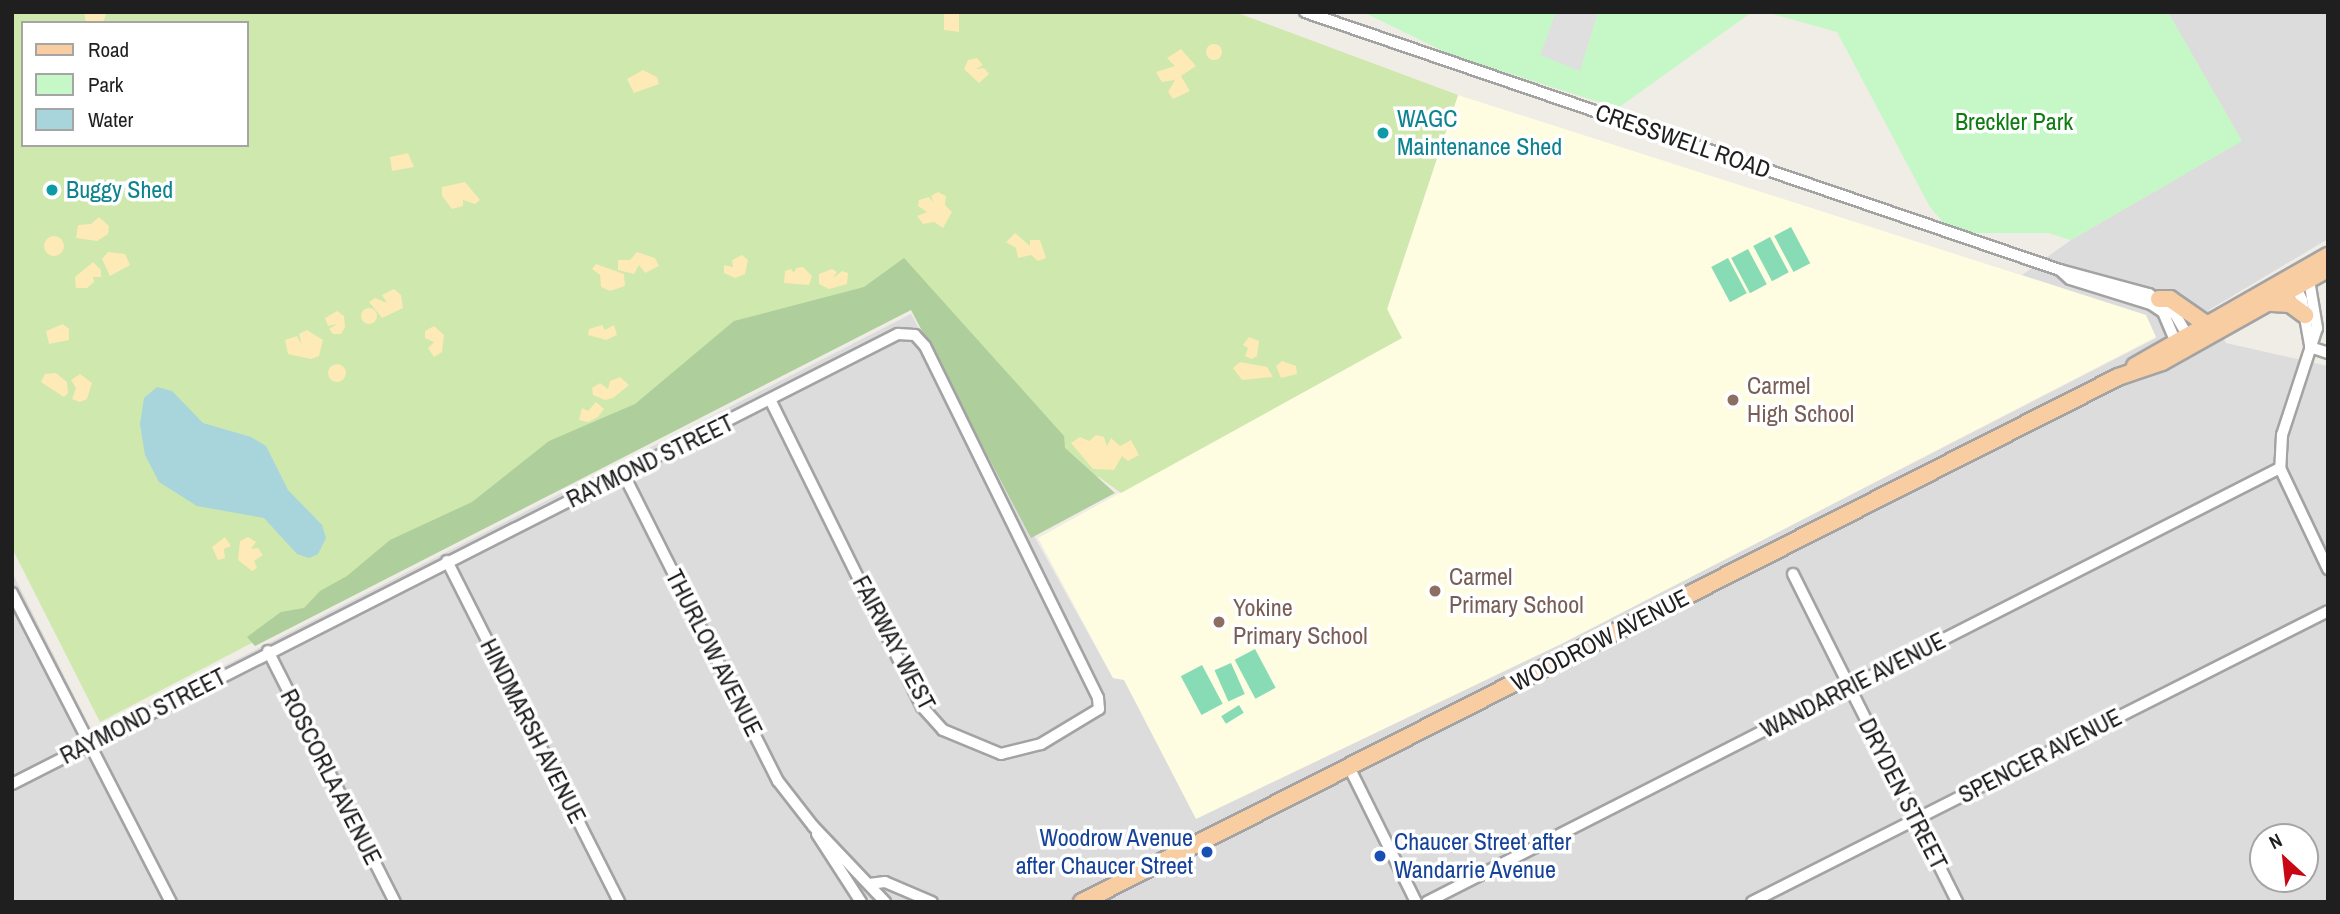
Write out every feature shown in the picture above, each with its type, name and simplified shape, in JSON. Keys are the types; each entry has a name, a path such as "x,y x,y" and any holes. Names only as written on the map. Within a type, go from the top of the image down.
{"main road":[{"name":"WOODROW AVENUE","path":"1082,902 1350,769 2184,343 2272,303 2328,257"},
{"name":"WOODROW AVENUE","path":"2184,343 2206,324 2328,269"},
{"path":"2159,299 2170,299 2206,324"},
{"path":"2272,303 2290,304 2305,315"}],"street":[{"name":"CRESSWELL ROAD","path":"1305,12 2060,270 2159,299"},
{"name":"CRESSWELL ROAD","path":"2060,270 2070,279 2151,304 2163,312 2184,343"},
{"path":"2301,279 2310,348"},
{"path":"2301,279 2317,328 2282,435 2280,468 2328,569"},
{"path":"2159,299 2175,314 2184,343"},
{"name":"RAYMOND STREET","path":"12,784 268,651 771,401 898,334 915,335 1098,698 1099,709"},
{"path":"2310,348 2328,353"},
{"name":"FAIRWAY WEST","path":"771,401 922,706 943,730 1001,754 1041,744 1099,709"},
{"name":"WANDARRIE AVENUE","path":"1427,902 2280,468"},
{"name":"THURLOW AVENUE","path":"623,474 778,781 813,826 860,901"},
{"name":"HINDMARSH AVENUE","path":"447,561 619,902"},
{"name":"DRYDEN STREET","path":"1793,574 1957,902"},
{"path":"12,593 171,902"},
{"name":"SPENCER AVENUE","path":"1752,902 2328,611"},
{"name":"ROSCORLA AVENUE","path":"268,651 395,902"},
{"path":"1350,769 1416,902"},
{"name":"THURLOW AVENUE","path":"813,826 886,902"},
{"path":"869,884 885,882 932,902"}],"shaded area":[{"path":"1556,12 1598,12 1580,71 1540,55"},
{"path":"2162,12 2328,12 2328,239 2209,310 2226,343 2328,366 2328,902 12,902 12,572 93,733 911,314 1113,678 1402,717 1561,644 2156,338 2145,315 2022,275 2071,240 2236,144"},
{"name":"Carmel High School","path":"1458,95 2146,315 2156,337 1561,644 1196,819 1124,680 1113,678 1038,538 1401,338 1387,309"}],"green space":[{"path":"12,12 1235,12 1458,95 1387,309 1402,338 1121,493 1099,477 1070,474 916,297 100,722 12,548"},
{"path":"1363,12 1752,12 1618,108 1451,55"},
{"name":"Breckler Park","path":"1765,12 2168,12 2242,141 2071,240 2048,233 1952,233 1930,207 1837,32"},
{"path":"1791,227 1810,263 1793,272 1774,236"},
{"path":"1770,237 1789,272 1772,281 1753,246"},
{"path":"1748,249 1767,284 1750,293 1731,258"},
{"path":"904,258 1064,436 1065,448 1115,493 1031,538 911,310 255,646 247,637 281,612 304,608 320,591 347,576 390,540 472,502 549,441 635,404 734,321 864,287"},
{"path":"1728,258 1747,293 1730,302 1711,267"},
{"path":"1255,649 1276,688 1255,699 1235,660"},
{"path":"1231,663 1245,694 1228,701 1215,670"},
{"path":"1202,665 1223,704 1201,715 1181,676"},
{"path":"1239,705 1244,713 1226,724 1221,716"}],"sand":[{"path":"84,12 106,14 104,21 86,21"},
{"path":"944,12 959,13 959,32 944,30"},
{"path":"1214,44 1222,52 1214,60 1206,52"},
{"path":"1181,49 1196,66 1181,76 1190,91 1173,99 1168,92 1175,80 1162,82 1156,72 1175,66 1167,58"},
{"path":"977,58 983,65 976,69 984,68 989,74 979,83 964,69 968,60"},
{"path":"643,70 657,77 659,84 634,93 627,79"},
{"path":"408,153 414,167 392,171 390,157"},
{"path":"465,182 480,200 475,204 463,200 463,206 452,209 442,196 442,187"},
{"path":"938,192 946,196 945,205 952,212 943,228 934,222 923,224 917,216 927,212 918,206 919,200 929,197 934,203 931,196"},
{"path":"99,217 109,226 108,234 97,241 76,238 78,225 91,224"},
{"path":"1015,233 1030,246 1030,240 1040,240 1046,258 1038,261 1031,255 1018,258 1016,248 1006,242"},
{"path":"54,236 61,239 64,246 61,253 54,256 47,253 44,246 47,239"},
{"path":"108,252 125,254 130,265 110,276 102,259"},
{"path":"637,252 655,258 659,266 645,273 639,265 634,274 618,270 618,260 630,260"},
{"path":"742,255 748,260 745,274 735,278 724,273 724,265 733,267 732,260"},
{"path":"93,262 101,270 101,277 93,277 94,282 87,288 76,288 75,277"},
{"path":"596,264 624,274 625,286 610,291 601,287 600,275 592,269"},
{"path":"803,267 812,276 809,285 784,283 785,271 791,269 794,273 796,268"},
{"path":"832,269 837,272 833,278 842,271 848,273 847,284 829,289 819,284 819,274"},
{"path":"394,289 401,295 403,308 382,318 369,302 375,298 387,303 382,295"},
{"path":"369,308 375,310 375,322 369,324 363,322 361,316 363,310"},
{"path":"337,311 344,316 345,327 341,334 333,334 329,329 337,324 328,326 325,318"},
{"path":"63,324 69,329 69,340 49,344 46,331"},
{"path":"602,325 605,330 614,325 617,335 606,340 588,335 589,329"},
{"path":"434,326 444,335 442,352 434,357 428,348 434,342 425,338 425,331"},
{"path":"307,330 323,340 319,356 311,359 288,354 285,340 297,336 302,345 299,334"},
{"path":"1249,337 1259,341 1257,356 1252,359 1245,356 1248,348 1243,345"},
{"path":"1282,361 1296,366 1297,374 1281,378 1276,366"},
{"path":"1240,362 1267,367 1273,377 1242,380 1233,368"},
{"path":"337,364 343,367 346,373 343,379 337,382 331,379 328,373 331,367"},
{"path":"56,373 67,382 68,393 64,397 41,382 45,374"},
{"path":"80,374 92,383 87,399 80,402 72,399 76,388 71,380"},
{"path":"620,377 629,385 613,398 605,400 593,395 592,388 600,383 608,389 610,381"},
{"path":"596,402 604,409 598,417 588,422 579,420 582,408 588,411"},
{"path":"1096,435 1104,437 1107,446 1111,438 1120,446 1131,440 1139,455 1128,461 1122,456 1114,470 1093,469 1071,443 1080,437 1089,441"},
{"path":"225,537 231,546 224,549 225,558 218,560 212,547"},
{"path":"248,537 256,542 251,549 258,548 263,555 254,561 257,568 252,571 238,560 240,541"}],"water":[{"path":"157,387 172,391 203,423 251,437 266,446 288,490 322,525 326,538 318,554 309,558 297,554 264,518 197,506 159,482 145,455 140,424 144,398"}],"place":[{"name":"WAGC Maintenance Shed","path":"1383,133"},
{"name":"Buggy Shed","path":"52,190"},
{"name":"Carmel High School","path":"1733,400"},
{"name":"Carmel Primary School","path":"1435,591"},
{"name":"Yokine Primary School","path":"1219,622"},
{"name":"Woodrow Avenue after Chaucer Street","path":"1207,852"},
{"name":"Chaucer Street after Wandarrie Avenue","path":"1380,856"}]}
